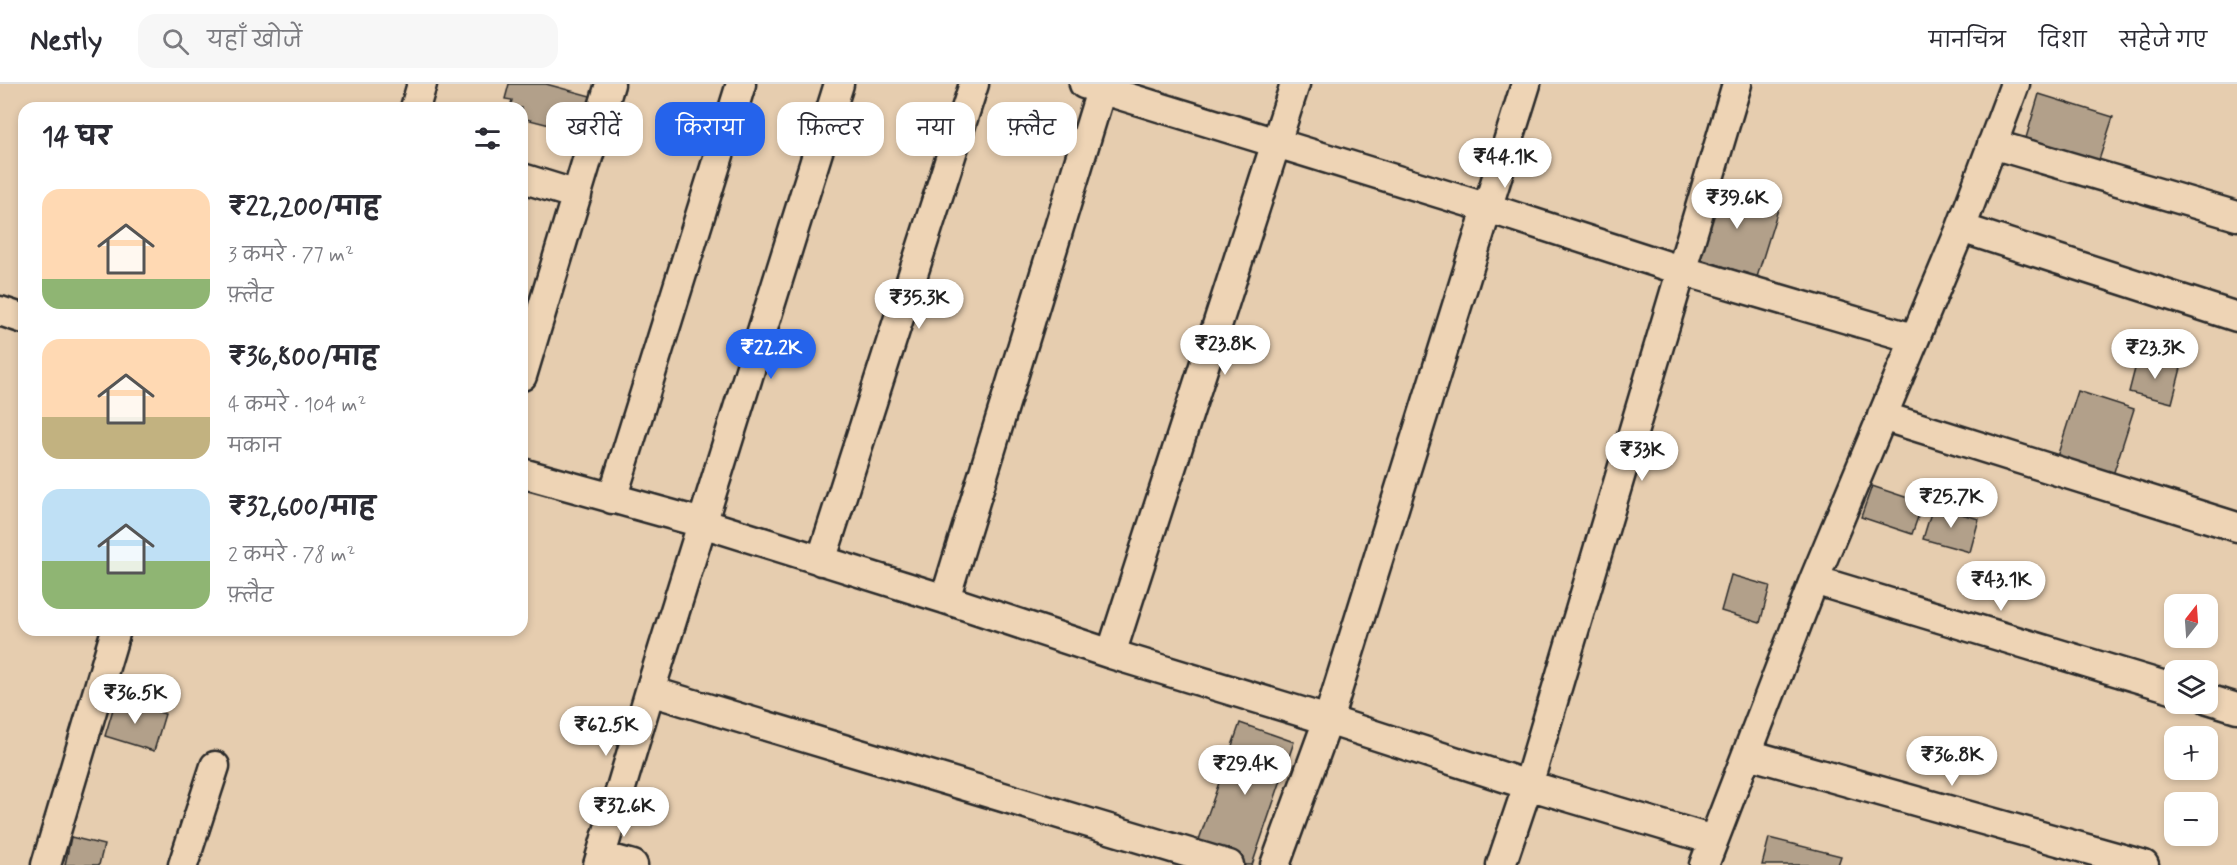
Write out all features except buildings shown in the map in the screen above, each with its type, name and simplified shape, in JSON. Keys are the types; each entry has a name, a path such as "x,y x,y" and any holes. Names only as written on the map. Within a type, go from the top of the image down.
{"street":[{"path":"417,102 422,84"},
{"path":"528,356 610,84"},
{"path":"612,500 741,84"},
{"path":"633,865 600,860 650,691 839,84"},
{"path":"820,561 974,84"},
{"path":"1111,654 1295,84"},
{"path":"1275,865 1328,720 1526,84"},
{"path":"1501,865 1528,786 1737,84"},
{"path":"528,475 612,500 702,523 1111,654 1328,720 1528,786 1709,853 1814,580 1961,228 2013,85"},
{"path":"945,599 1096,86 1680,270 1914,338"},
{"path":"1992,144 2237,216"},
{"path":"528,180 577,195"},
{"path":"1961,228 2237,317"},
{"path":"0,311 18,318"},
{"path":"1882,416 2237,527"},
{"path":"1814,580 2164,686"},
{"path":"46,865 114,636"},
{"path":"650,691 1229,865"},
{"path":"2218,702 2237,708"},
{"path":"1748,754 2144,865"},
{"path":"183,865 215,766"}]}
